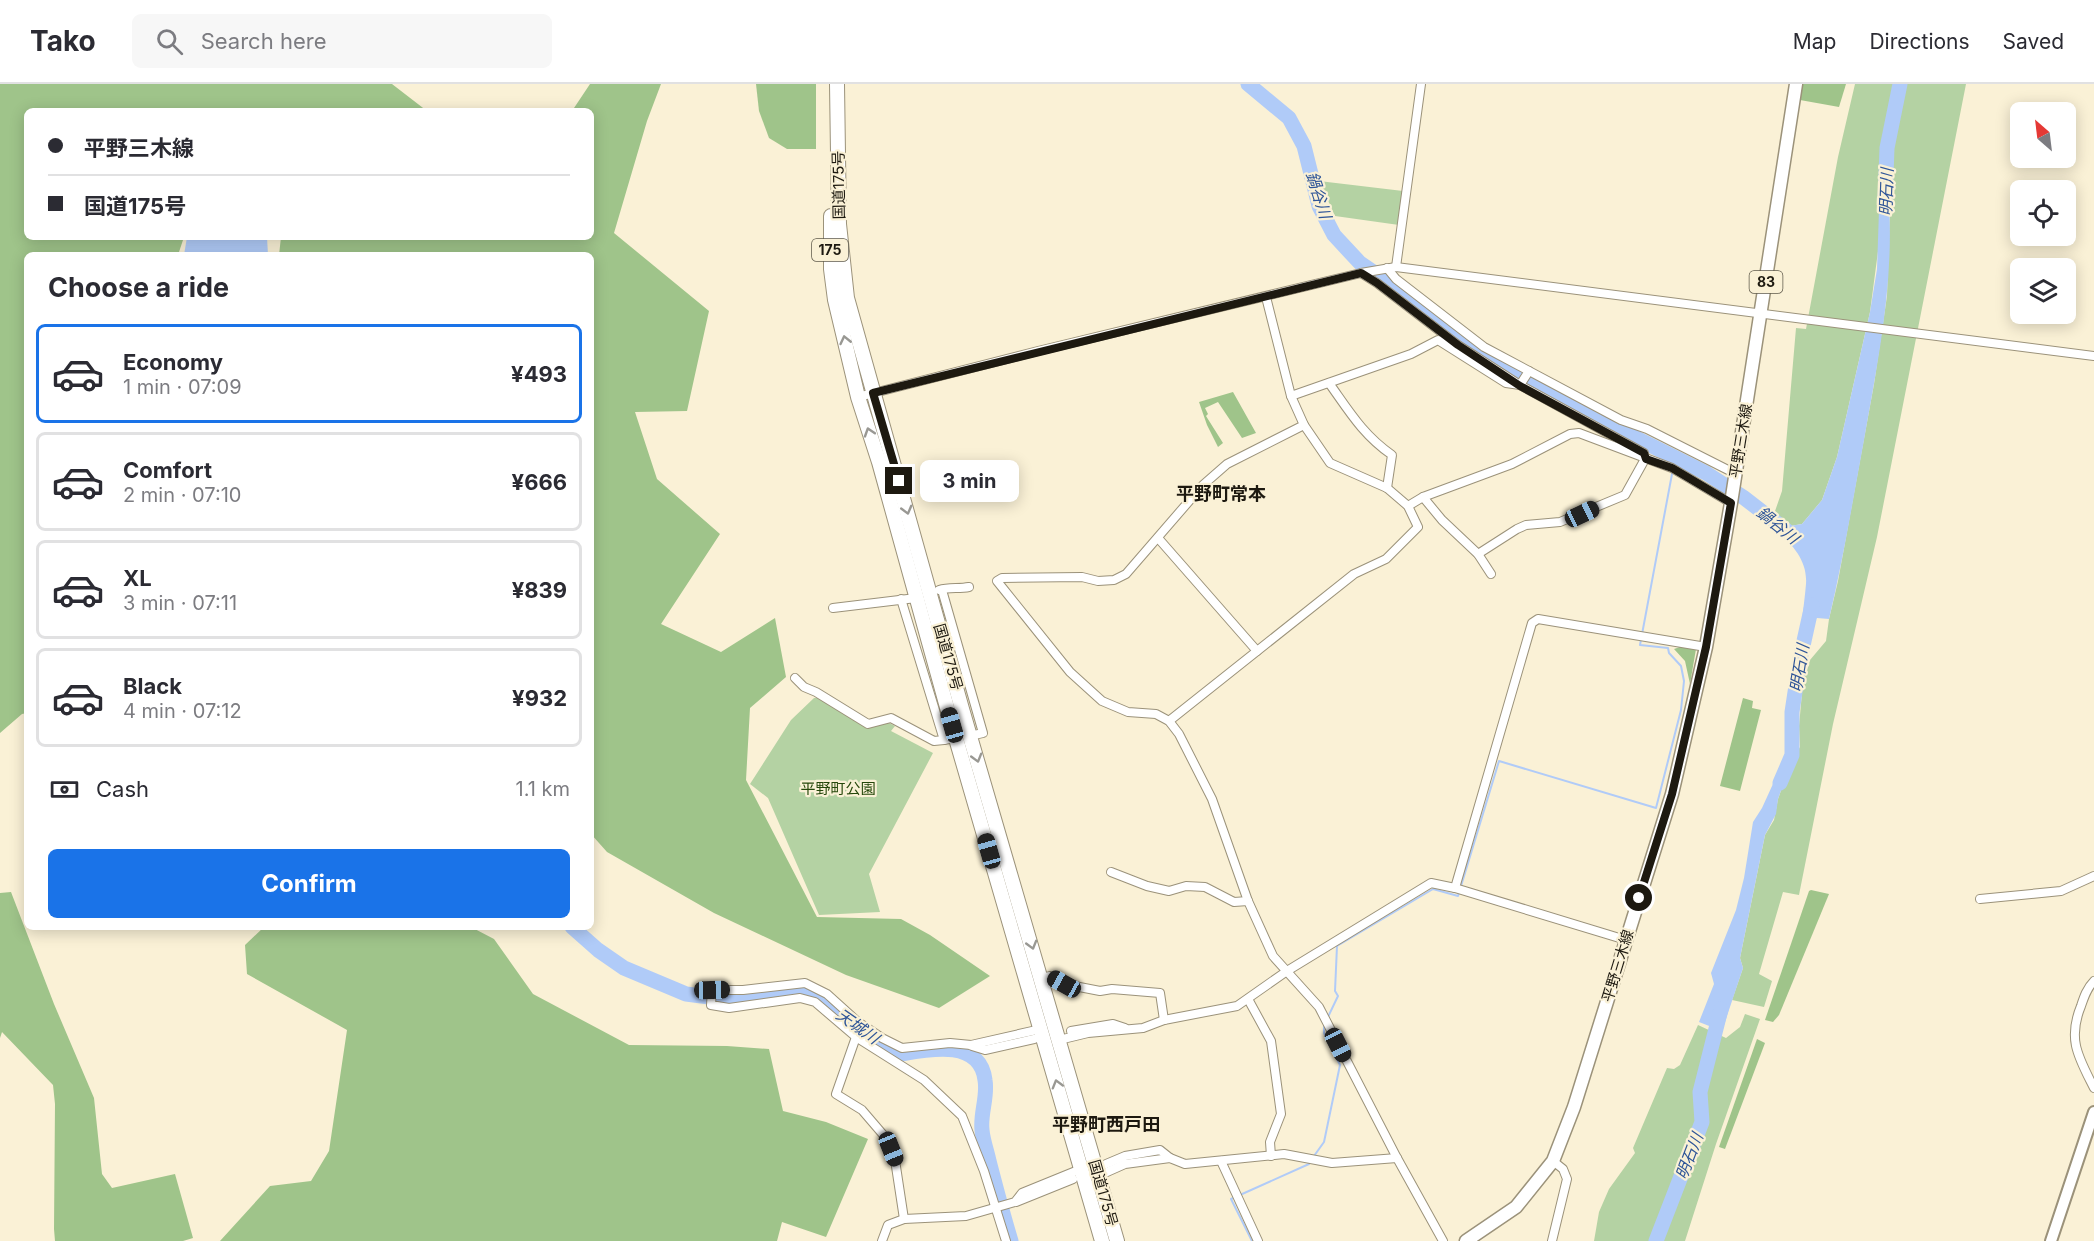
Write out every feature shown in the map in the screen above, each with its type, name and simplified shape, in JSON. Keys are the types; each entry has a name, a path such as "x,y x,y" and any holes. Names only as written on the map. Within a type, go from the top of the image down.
{"highway":[{"name":"国道175号","path":"837,84 839,224 847,298 929,593 957,738 1037,1034 1077,1174 1102,1241"},
{"name":"国道175号","path":"837,99 832,171 831,269 835,300 858,397 879,462 929,593"},
{"name":"国道175号","path":"957,738 1042,978 1059,1040 1102,1170 1117,1241"}],"main road":[{"name":"平野三木線","path":"1466,1241 1516,1207 1553,1161 1574,1107 1672,794 1706,647 1732,501 1796,84"}],"street":[{"path":"1396,267 1421,84"},
{"path":"858,397 1038,351 1361,273 1396,267 2094,356"},
{"path":"1387,268 1396,279 1484,346 1621,420 1647,429 1736,477"},
{"path":"1361,273 1458,345 1520,386 1644,453 1646,459 1625,495 1560,522 1526,525 1478,554"},
{"path":"1169,721 1354,574 1386,559 1418,527 1408,507 1387,488 1330,463 1304,425 1291,396 1266,297"},
{"path":"1291,396 1411,354 1438,340 1506,383 1520,386"},
{"path":"1520,386 1530,371"},
{"path":"1329,383 1360,429 1392,455 1387,488"},
{"path":"1304,425 1227,464 1203,485 1126,573 1114,580 1082,577 1002,578 997,581 1070,672 1102,701 1128,711 1156,714 1169,721 1179,734 1212,799 1248,901 1273,956 1319,1007 1443,1241"},
{"path":"1408,507 1423,497 1512,464 1570,434 1579,433 1672,468 1732,501"},
{"path":"1423,497 1442,520 1478,554 1491,574"},
{"path":"1158,538 1257,651"},
{"path":"833,608 969,587"},
{"path":"795,678 804,687 868,724 891,718 934,741 983,733 929,593"},
{"path":"901,599 957,738"},
{"path":"1455,888 1532,623 1538,620 1706,647"},
{"path":"1111,872 1147,886 1169,891 1185,886 1205,887 1234,902 1248,901"},
{"path":"1980,899 2061,891 2094,876"},
{"path":"1059,1040 1088,1033 1143,1028 1164,1020 1237,1006 1287,971 1431,883 1455,888 1626,940"},
{"path":"1042,978 1050,976 1064,984 1100,991 1112,989 1160,993 1164,1020"},
{"path":"2094,981 2088,987 2075,1020 2074,1040 2077,1054 2094,1088"},
{"path":"1006,1241 984,1171 962,1116 924,1080 856,1037 814,1002 800,998 729,1008 711,1005 712,990 742,990 805,983 827,994 858,1022 902,1048 950,1043 971,1045 985,1050 1037,1034"},
{"path":"1248,999 1271,1041 1281,1114 1270,1142 1271,1156"},
{"path":"1071,1031 1113,1024 1126,1029"},
{"path":"971,1045 1037,1034"},
{"path":"856,1037 836,1094 862,1110 886,1138 895,1160 904,1219"},
{"path":"875,1049 882,1038"},
{"path":"2051,1241 2094,1112"},
{"path":"1102,1170 1125,1156 1160,1150 1170,1158 1185,1164 1284,1154 1332,1163 1397,1158"},
{"path":"1102,1170 1125,1164 1170,1158"},
{"path":"1221,1161 1258,1241"},
{"path":"1552,1241 1567,1179 1563,1169 1553,1161"},
{"path":"1015,1202 1022,1193 1077,1174"},
{"path":"882,1241 888,1225 904,1219 966,1216 1015,1202 1077,1174"}],"green space":[{"path":"0,84 392,84 423,108 24,108 24,240 183,240 179,252 24,252 24,714 0,733"},
{"path":"590,84 661,84 647,121 614,233 709,311 687,411 635,412 657,479 720,534 661,624 721,652 775,618 786,677 750,708 746,780 817,917 901,919 930,935 990,976 939,1008 846,975 714,913 607,852 594,837 594,252 279,252 281,240 594,240 594,108 574,108"},
{"path":"756,84 816,84 816,149 787,149 769,138 759,111"},
{"path":"1802,84 1846,84 1839,107 1800,100"},
{"path":"1855,84 1966,84 1877,537 1833,724 1799,895 1783,892 1759,974 1772,981 1764,1007 1732,1000 1743,968 1740,958 1765,835 1774,820 1778,799 1790,765 1800,747 1799,726 1803,682 1810,660 1826,641 1874,384 1887,296 1890,207 1887,183 1870,312 1837,457 1822,500 1802,524 1790,526 1774,514 1782,491 1796,328 1806,329 1838,157"},
{"path":"1319,181 1403,191 1399,225 1335,216"},
{"path":"1233,392 1256,433 1242,438 1218,402 1205,408 1208,414 1206,416 1223,443 1218,447 1199,402"},
{"path":"1680,647 1696,649 1690,684 1685,661 1674,649"},
{"name":"平野町公園","path":"814,698 821,698 868,728 889,723 895,726 891,731 933,753 869,874 880,912 819,915 768,798 750,784 791,720"},
{"path":"1743,698 1753,701 1752,708 1761,710 1740,791 1720,786"},
{"path":"1809,891 1829,894 1779,1015 1773,1022 1765,1020"},
{"path":"11,892 24,930 94,1098 102,1174 112,1188 175,1174 193,1238 183,1241 55,1241 53,1085 2,1032 0,1038 0,893"},
{"path":"261,930 477,930 494,939 533,994 629,1045 769,1049 783,1111 826,1122 868,1139 826,1237 782,1222 777,1241 220,1241 270,1186 311,1181 329,1151 347,1030 247,974 245,945"},
{"path":"1745,1014 1760,1019 1685,1241 1594,1241 1599,1212 1609,1189 1635,1153 1633,1148 1667,1068 1674,1069 1680,1065 1698,1025 1726,1038 1740,1027"},
{"path":"1757,1039 1765,1043 1725,1149 1719,1147"}],"water":[{"path":"1880,181 1887,183 1890,247 1885,312 1875,376 1848,530 1829,619 1817,618 1804,624 1802,622 1806,574 1803,565 1794,549 1767,522 1774,514 1790,526 1802,524 1822,500 1837,457 1870,312 1877,269"},
{"path":"186,240 267,240 268,252 184,252"},
{"path":"1783,762 1790,765 1778,799 1776,814 1765,835 1740,958 1743,968 1722,1031 1699,1022 1714,984 1711,973 1736,910 1753,822"}],"waterway":[{"name":"鍋谷川","path":"1248,84 1289,118 1304,146 1319,206 1334,235 1360,263 1401,291 1463,339 1517,374 1620,430 1706,473 1743,497 1787,531"},
{"name":"明石川","path":"1885,203 1887,148 1900,84"},
{"path":"1327,1019 1338,996 1335,991 1337,946 1433,889 1458,896 1499,761 1656,808 1681,710 1684,681 1681,666 1669,653 1668,648 1640,645 1675,458"},
{"name":"明石川","path":"1780,783 1792,755 1792,712 1800,659 1812,605"},
{"name":"天城川","path":"575,930 598,950 624,968 686,994 717,998 748,997 803,990 817,996 857,1029 901,1054 939,1049 964,1052 974,1058 981,1067 985,1080 983,1138 1011,1241"},
{"name":"明石川","path":"1656,1241 1702,1122 1700,1092 1721,1009"},
{"path":"1314,1156 1324,1142 1340,1065 1324,1033 1324,1024"},
{"path":"1252,1241 1231,1199 1309,1164 1311,1161"}],"district":[{"name":"平野町常本","path":"1221,494"},
{"name":"平野町西戸田","path":"1106,1125"}],"route":[{"path":"899,481 873,393 1361,273 1458,345 1520,386 1644,453 1646,459 1672,468 1731,503 1706,647 1672,794 1639,898"}]}
